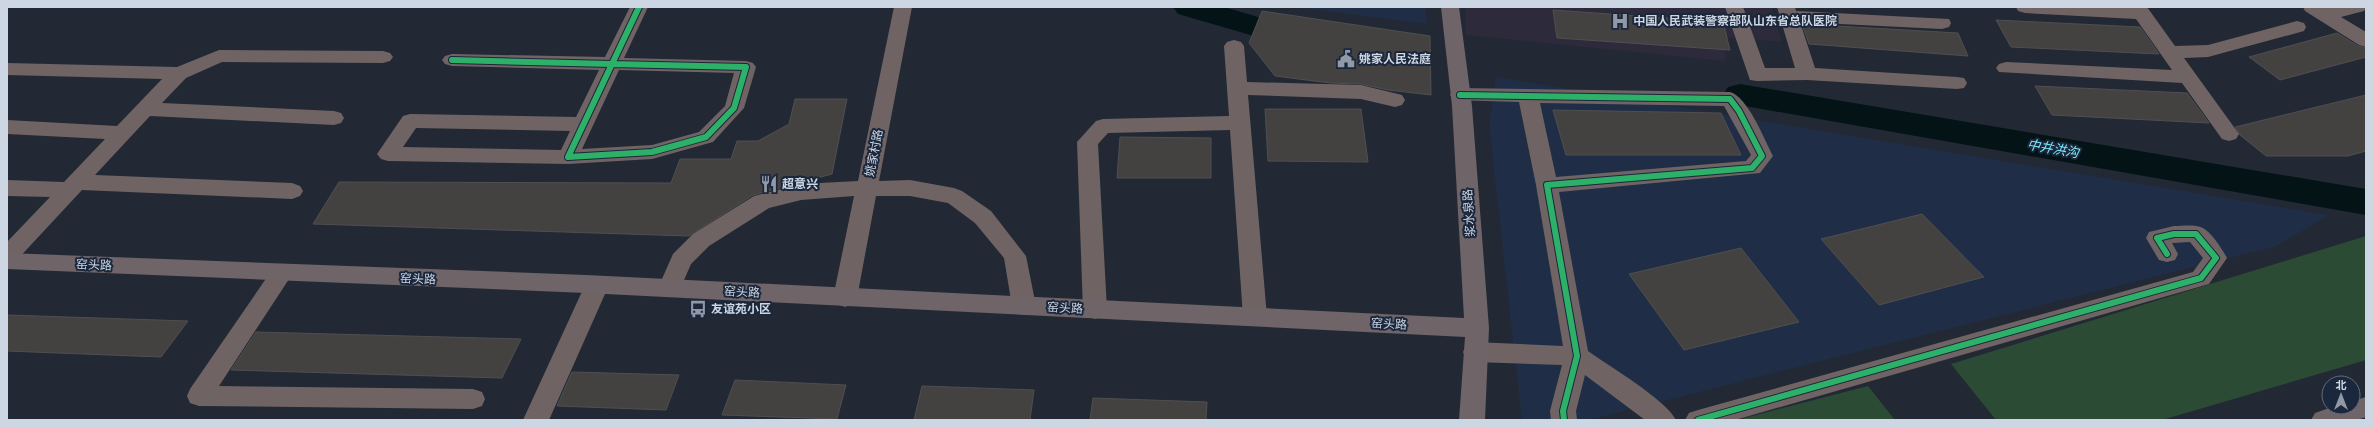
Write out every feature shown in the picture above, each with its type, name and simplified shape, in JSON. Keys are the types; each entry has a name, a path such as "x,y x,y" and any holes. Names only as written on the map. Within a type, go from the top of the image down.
{"main road":[{"name":"浆水泉路","path":"1450,7 1460,95 1477,328 1472,420"},
{"name":"窑头路","path":"7,262 670,288 845,298 1477,328"},
{"path":"2324,420 2366,407"}],"street":[{"path":"568,157 638,7"},
{"name":"姚家村路","path":"845,298 904,7"},
{"path":"1734,7 1757,75 1807,74 1957,83"},
{"path":"2025,7 2139,10 2229,134"},
{"path":"2319,11 2357,7"},
{"path":"2319,11 2366,41"},
{"path":"1807,74 1788,12 1942,23"},
{"path":"2169,52 2208,51 2297,28"},
{"path":"1234,46 1255,317"},
{"path":"7,256 179,73 219,56 383,57"},
{"path":"452,60 746,67 734,108 706,137 652,152 568,157 388,154 410,121 584,124"},
{"path":"2006,68 2187,77"},
{"path":"7,69 179,73"},
{"path":"1237,88 1361,92 1395,100"},
{"path":"1460,95 1730,98 1739,111 1762,156 1752,168 1547,185"},
{"path":"1528,96 1547,185 1577,356 1563,411 1564,420"},
{"path":"145,109 334,118"},
{"path":"1095,310 1087,142 1103,126 1240,123"},
{"path":"7,127 123,133"},
{"path":"7,188 72,186 292,191"},
{"path":"670,288 681,260 701,240 762,202 801,192 867,188 910,188 954,196 983,217 1015,256 1024,306"},
{"path":"1698,420 2201,278 2216,258 2196,234 2174,234 2157,238 2167,254"},
{"path":"282,273 199,396 473,399"},
{"path":"536,420 598,285"},
{"path":"1475,352 1577,356 1663,420"}],"shaded area":[{"path":"1295,7 1425,7 1427,24"},
{"name":"中国人民武装警察部队山东省总队医院","path":"1465,7 1771,7 1782,42 1725,37 1725,61 1466,35"},
{"path":"1496,77 2329,215 2276,246 1588,420 1522,420 1489,125"}],"green space":[{"path":"2366,236 2366,360 2162,420 1996,420 1951,364"},
{"path":"1868,386 1895,420 1737,420"}],"building":[{"path":"1553,10 1723,22 1730,50 1557,38"},
{"name":"姚家人民法庭","path":"1262,11 1430,36 1431,95 1388,90 1361,84 1330,83 1275,76 1249,43"},
{"path":"1996,20 2140,27 2159,54 2011,47"},
{"path":"1802,24 1958,33 1968,56 1809,44"},
{"path":"2337,33 2358,46 2366,48 2366,57 2280,80 2249,57"},
{"path":"2035,86 2187,93 2209,123 2052,115"},
{"path":"2366,95 2366,151 2348,156 2266,156 2240,135 2235,127"},
{"path":"795,99 847,99 832,174 753,195 689,236 313,224 339,182 671,183 680,159 731,159 737,141 758,141 789,124"},
{"path":"1265,109 1361,109 1368,162 1268,161"},
{"path":"1553,110 1721,113 1741,155 1566,155"},
{"path":"1120,137 1211,138 1211,178 1117,178"},
{"path":"1922,214 1984,277 1879,305 1821,239"},
{"path":"1741,248 1799,322 1684,350 1629,274"},
{"path":"7,315 188,321 161,357 7,351"},
{"path":"256,332 521,339 502,378 231,370"},
{"path":"572,372 679,375 666,410 557,406"},
{"path":"735,380 846,385 837,419 722,415"},
{"path":"922,386 1034,390 1030,420 914,420"},
{"path":"1093,398 1207,402 1206,420 1090,420"}],"waterway":[{"name":"中井洪沟","path":"1189,7 1254,26"},
{"name":"中井洪沟","path":"1740,95 2366,202"}],"cycle path":[{"path":"452,60 746,67 734,108 706,137 652,152 568,157 594,101 603,82 612,63 639,7"},
{"path":"1460,95 1730,99 1739,111 1762,156 1752,168 1547,185 1577,356 1563,411 1564,420"},
{"path":"1698,420 2201,278 2216,258 2196,234 2174,234 2157,238 2167,254"}],"place":[{"name":"中国人民武装警察部队山东省总队医院","path":"1620,21"},
{"name":"姚家人民法庭","path":"1346,59"},
{"name":"超意兴","path":"769,184"},
{"name":"友谊苑小区","path":"698,309"}]}
